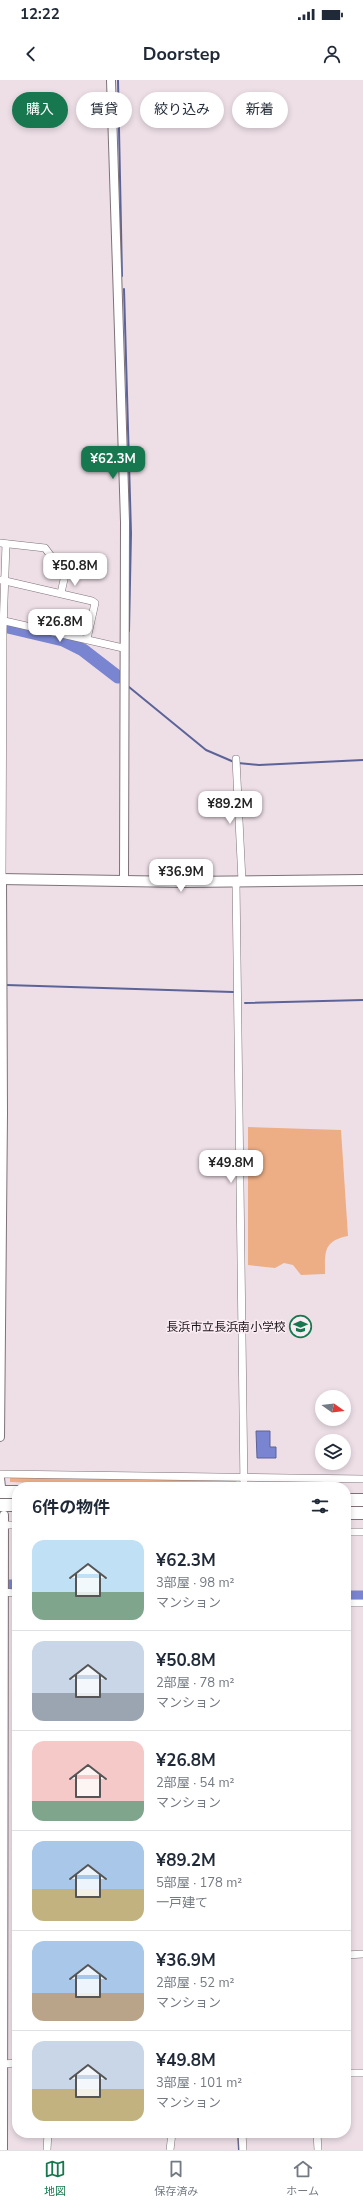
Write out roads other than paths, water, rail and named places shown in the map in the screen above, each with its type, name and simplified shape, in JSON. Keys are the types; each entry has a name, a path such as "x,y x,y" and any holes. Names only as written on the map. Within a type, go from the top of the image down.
{"highway":[{"path":"0,1489 12,1491"},
{"path":"351,1500 363,1500"},
{"path":"2,1510 12,1507"},
{"path":"351,1513 363,1513"}],"main road":[{"path":"1,879 239,882 363,880"}],"street":[{"path":"111,80 125,522 123,648 124,880"},
{"path":"0,1437 3,1113 1,879 3,544 45,548 65,575 61,593"},
{"path":"2,580 92,601 94,603 87,639"},
{"path":"2,623 87,639 123,648"},
{"path":"236,763 239,882 244,1482"},
{"path":"0,1474 363,1479"},
{"path":"0,1478 0,1489"},
{"path":"2,1510 3,2150"},
{"path":"351,1532 363,1532"},
{"path":"2,1592 12,1593"},
{"path":"351,1603 363,1603"},
{"path":"351,1955 363,1954"},
{"path":"3,2064 12,2063"},
{"path":"351,2073 363,2073"},
{"path":"47,2150 48,2138"},
{"path":"170,2150 171,2138"},
{"path":"242,2138 243,2150"},
{"path":"317,2138 318,2150"}],"water":[{"path":"256,1431 270,1431 270,1447 276,1447 276,1458 257,1458"}],"waterway":[{"path":"118,80 122,276"},
{"path":"124,289 131,533 129,631"},
{"path":"0,625 63,640 83,650 118,677"},
{"path":"129,687 206,750 234,762"},
{"path":"238,763 259,765 363,760"},
{"path":"6,985 233,992"},
{"path":"245,1003 363,1000"},
{"path":"351,1597 363,1597"},
{"path":"238,2138 239,2150"}],"place":[{"name":"長浜市立長浜南小学校","path":"301,1327"}]}
